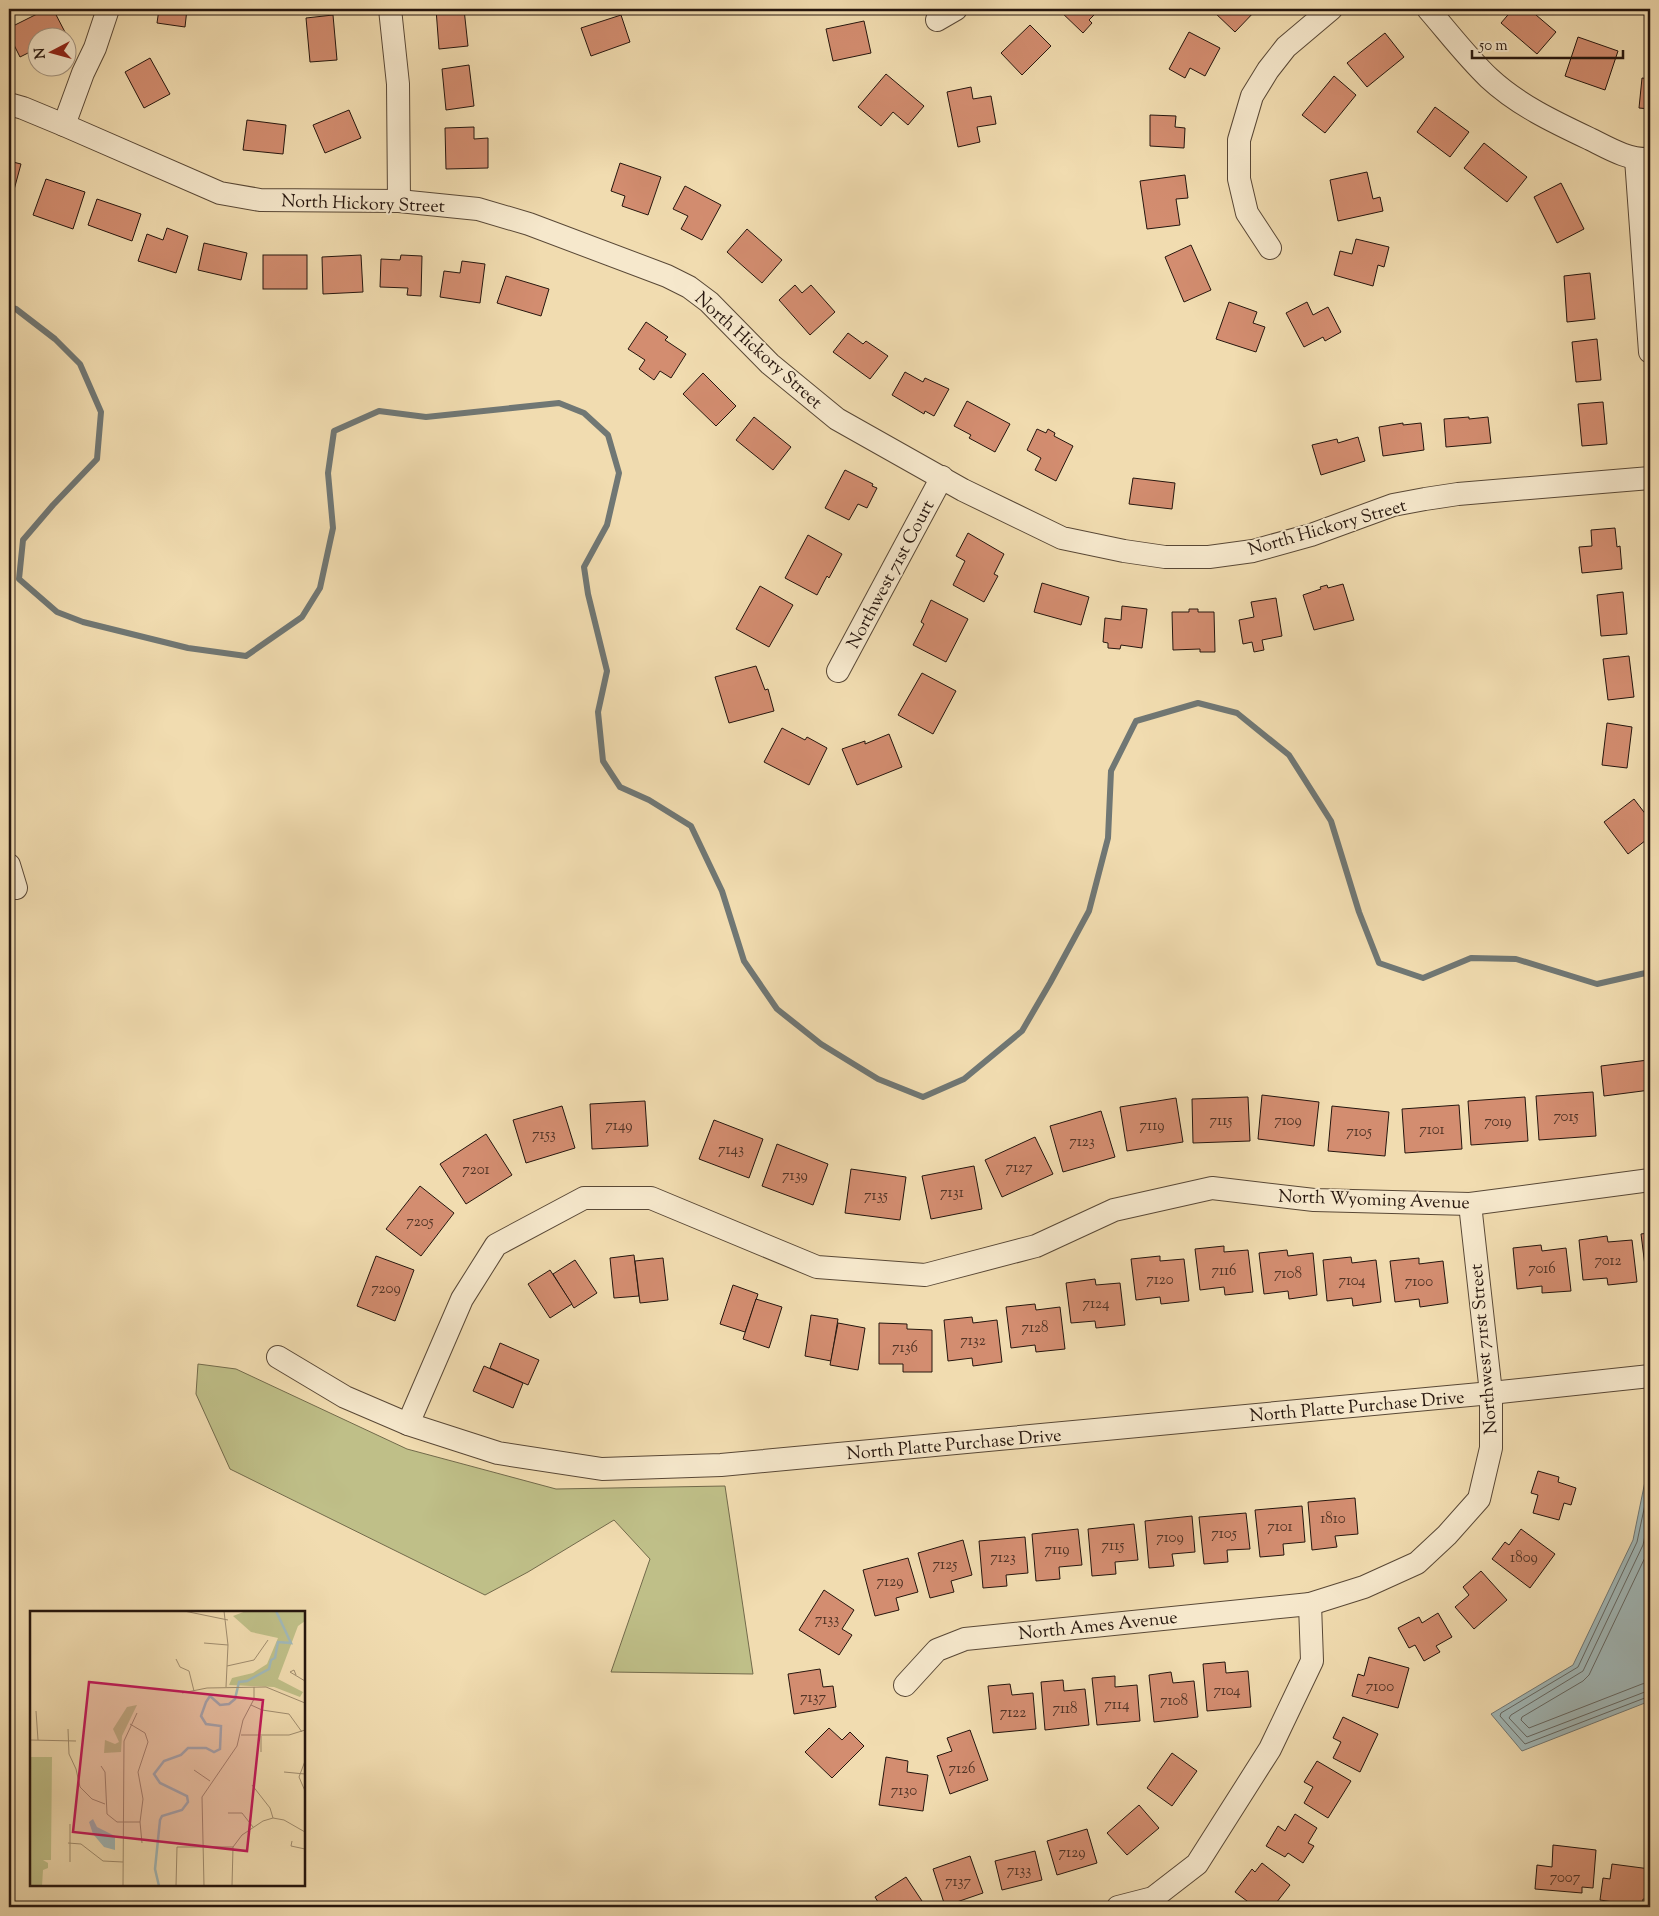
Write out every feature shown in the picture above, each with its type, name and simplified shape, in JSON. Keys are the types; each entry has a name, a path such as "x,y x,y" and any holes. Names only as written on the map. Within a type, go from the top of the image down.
{"street":[{"path":"64,125 83,73 95,48 108,9"},
{"path":"390,9 398,84 399,201"},
{"path":"937,20 956,9"},
{"path":"1270,248 1247,213 1239,179 1239,140 1252,96 1268,70 1286,47 1331,9"},
{"path":"1428,9 1488,77 1514,98 1560,125 1616,152 1643,159 1650,352"},
{"name":"North Hickory Street","path":"9,104 64,125 199,185 237,198 260,200 399,201 478,209 503,215 589,245 667,276 709,302 770,364 837,419 963,490 1062,538 1124,551 1165,557 1209,557 1253,551 1311,535 1393,505 1425,499 1458,494 1650,478"},
{"name":"Northwest 71st Court","path":"838,671 942,477"},
{"path":"9,865 16,888"},
{"name":"North Wyoming Avenue","path":"408,1424 462,1300 496,1245 584,1198 651,1198 818,1267 925,1275 1036,1246 1114,1210 1212,1188 1314,1200 1470,1204 1648,1182 1650,1180"},
{"name":"Northwest 71rst Street","path":"1310,1604 1364,1587 1417,1563 1454,1528 1479,1499 1491,1448 1491,1393 1470,1204"},
{"name":"North Platte Purchase Drive","path":"278,1357 344,1397 408,1424 498,1453 602,1469 720,1466 1491,1393 1650,1376"},
{"path":"1118,1907 1153,1898 1196,1864 1270,1749 1312,1661 1310,1604"},
{"name":"North Ames Avenue","path":"904,1685 937,1650 965,1639 1310,1604"}],"green space":[{"path":"198,1364 236,1369 407,1449 556,1489 725,1486 753,1674 611,1672 650,1559 614,1520 528,1572 485,1595 230,1469 196,1394"}],"water":[{"path":"1650,1457 1650,1701 1522,1751 1491,1714 1573,1665 1633,1540"}],"building":[{"path":"47,9 53,9 63,28 28,28 28,53 20,57 9,35 9,28"},
{"path":"159,9 187,9 185,27 157,23"},
{"path":"436,9 464,9 468,46 439,49"},
{"path":"1058,9 1100,9 1089,20 1092,23 1083,33"},
{"path":"1216,9 1257,9 1235,32 1213,11"},
{"path":"1513,9 1529,9 1556,32 1537,54 1501,23"},
{"path":"333,15 337,60 310,62 306,18"},
{"path":"621,15 630,42 591,56 581,28"},
{"path":"864,21 871,53 833,61 826,29"},
{"path":"1030,25 1051,46 1022,75 1001,53"},
{"path":"1189,32 1220,48 1205,76 1190,68 1185,78 1169,69"},
{"path":"1385,33 1404,57 1367,87 1347,63"},
{"path":"1578,37 1618,51 1605,90 1565,76"},
{"path":"150,58 170,94 144,108 125,72"},
{"path":"469,65 474,106 446,110 442,69"},
{"path":"886,74 924,106 908,125 893,112 881,126 858,107"},
{"path":"1334,76 1356,95 1325,133 1302,115"},
{"path":"1642,78 1650,79 1650,109 1639,108"},
{"path":"971,87 973,99 991,96 996,124 977,127 980,142 958,147 947,92"},
{"path":"1435,107 1469,132 1450,157 1417,132"},
{"path":"349,110 361,138 325,153 313,125"},
{"path":"1150,115 1176,116 1175,127 1185,128 1184,148 1150,146"},
{"path":"247,120 286,125 283,154 243,150"},
{"path":"474,127 474,139 488,138 488,168 446,169 445,128"},
{"path":"1484,143 1527,177 1507,202 1464,168"},
{"path":"9,161 21,164 11,201 9,201"},
{"path":"620,163 661,177 648,215 622,206 625,196 611,191"},
{"path":"1367,172 1373,199 1380,197 1383,211 1338,221 1330,180"},
{"path":"1185,175 1188,198 1176,199 1180,225 1147,229 1140,181"},
{"path":"46,179 85,192 73,229 33,215"},
{"path":"1561,183 1584,229 1557,243 1534,197"},
{"path":"685,186 721,205 702,240 681,229 688,216 673,209"},
{"path":"97,199 141,214 132,241 88,225"},
{"path":"167,228 188,236 176,273 138,261 147,234 163,240"},
{"path":"747,229 782,260 762,283 727,252"},
{"path":"1356,239 1389,247 1384,267 1378,265 1373,286 1334,275 1340,251 1352,254"},
{"path":"204,243 247,253 241,280 198,270"},
{"path":"1191,245 1211,290 1184,302 1165,257"},
{"path":"263,255 307,255 307,289 263,289"},
{"path":"361,255 363,292 323,294 322,257"},
{"path":"401,255 422,256 421,296 407,295 408,288 380,287 381,259 400,260"},
{"path":"462,261 485,264 480,303 440,297 444,271 460,273"},
{"path":"1590,273 1595,319 1567,322 1564,276"},
{"path":"506,276 549,289 541,316 497,303"},
{"path":"795,285 802,293 811,285 835,312 810,335 779,300"},
{"path":"1229,302 1257,312 1253,323 1265,327 1256,352 1216,339"},
{"path":"1307,302 1313,315 1328,307 1341,332 1325,341 1323,337 1304,347 1286,313"},
{"path":"646,322 668,337 665,340 686,354 671,378 660,371 654,380 639,369 645,360 628,349"},
{"path":"848,333 863,344 866,341 888,356 870,379 833,352"},
{"path":"1597,339 1601,380 1576,382 1572,342"},
{"path":"905,372 923,382 925,378 949,389 934,416 925,411 924,414 892,395"},
{"path":"703,373 736,406 716,426 683,394"},
{"path":"967,401 1010,424 995,452 969,438 971,435 954,426"},
{"path":"1603,402 1607,444 1582,446 1578,404"},
{"path":"754,417 791,447 773,470 736,440"},
{"path":"1469,417 1469,419 1488,417 1491,443 1446,447 1444,419"},
{"path":"1403,423 1403,425 1421,423 1424,450 1383,456 1379,427"},
{"path":"1037,429 1046,433 1048,429 1055,433 1054,436 1073,446 1056,481 1035,470 1041,458 1027,450"},
{"path":"1358,437 1365,461 1321,475 1312,445 1337,439 1338,443"},
{"path":"845,470 873,484 872,486 877,488 867,508 858,504 849,520 825,508"},
{"path":"1133,478 1175,483 1172,509 1129,504"},
{"path":"1615,528 1617,547 1620,546 1622,569 1582,573 1579,547 1592,546 1591,530"},
{"path":"968,533 1004,554 994,574 998,576 984,602 953,585 965,561 956,556"},
{"path":"808,535 842,554 817,595 785,578"},
{"path":"1042,583 1089,597 1081,625 1034,612"},
{"path":"1343,584 1354,620 1314,630 1303,595 1327,585 1328,588"},
{"path":"760,586 793,605 769,647 736,629"},
{"path":"1623,592 1627,634 1601,636 1597,595"},
{"path":"1276,598 1282,636 1262,640 1264,650 1254,652 1252,642 1243,644 1239,620 1254,617 1251,602"},
{"path":"931,600 968,619 946,662 913,645 924,624 921,622"},
{"path":"1122,606 1147,609 1142,648 1121,645 1120,649 1108,648 1108,643 1103,642 1105,618 1121,620"},
{"path":"1189,609 1198,609 1198,612 1214,612 1215,652 1200,652 1200,649 1173,650 1172,612 1189,612"},
{"path":"1629,656 1634,697 1608,700 1603,659"},
{"path":"756,666 765,690 768,689 774,711 729,723 715,677"},
{"path":"922,673 956,691 933,734 898,715"},
{"path":"1607,723 1632,727 1627,768 1602,765"},
{"path":"782,728 805,740 807,737 827,748 809,785 764,762"},
{"path":"889,734 902,767 857,785 842,749 865,741 865,744"},
{"path":"1634,799 1650,820 1650,837 1628,854 1604,822"},
{"path":"1648,1060 1650,1090 1604,1096 1601,1066"},
{"path":"1593,1092 1596,1136 1539,1140 1536,1096"},
{"path":"1262,1095 1319,1102 1314,1146 1258,1139"},
{"path":"1248,1097 1250,1141 1193,1143 1192,1099"},
{"path":"1525,1097 1528,1141 1471,1145 1468,1101"},
{"path":"1176,1098 1183,1142 1127,1151 1120,1107"},
{"path":"645,1101 648,1146 592,1149 590,1104"},
{"path":"1459,1105 1462,1149 1405,1153 1402,1109"},
{"path":"562,1106 575,1148 526,1163 513,1120"},
{"path":"1332,1106 1389,1112 1385,1156 1328,1151"},
{"path":"1101,1111 1115,1157 1063,1172 1050,1126"},
{"path":"714,1120 763,1139 749,1178 699,1159"},
{"path":"486,1134 512,1175 466,1204 440,1164"},
{"path":"1035,1137 1053,1174 1002,1197 985,1160"},
{"path":"777,1144 828,1164 813,1205 762,1186"},
{"path":"974,1166 982,1209 931,1219 922,1176"},
{"path":"851,1169 906,1177 900,1220 845,1213"},
{"path":"420,1186 454,1213 421,1256 386,1229"},
{"path":"1650,1233 1650,1274 1646,1274 1641,1234"},
{"path":"1607,1236 1608,1242 1632,1240 1637,1282 1608,1285 1607,1278 1583,1280 1579,1240"},
{"path":"1541,1245 1542,1251 1566,1248 1571,1291 1542,1293 1542,1286 1517,1289 1513,1248"},
{"path":"1224,1246 1224,1252 1248,1250 1253,1292 1225,1295 1224,1287 1200,1290 1195,1249"},
{"path":"1287,1250 1288,1256 1313,1253 1317,1295 1289,1299 1288,1291 1264,1294 1259,1253"},
{"path":"634,1255 639,1296 614,1298 610,1258"},
{"path":"376,1256 414,1270 395,1321 357,1306"},
{"path":"1160,1256 1160,1261 1184,1259 1189,1301 1161,1304 1160,1297 1136,1300 1131,1259"},
{"path":"1351,1257 1352,1263 1376,1260 1381,1302 1353,1306 1352,1298 1327,1301 1323,1260"},
{"path":"663,1258 668,1300 640,1303 635,1261"},
{"path":"1419,1258 1419,1264 1443,1261 1448,1303 1420,1307 1419,1299 1395,1302 1390,1261"},
{"path":"575,1260 597,1293 574,1308 553,1274"},
{"path":"550,1270 572,1304 550,1318 528,1284"},
{"path":"1095,1279 1096,1285 1120,1283 1125,1325 1096,1328 1095,1321 1071,1323 1066,1283"},
{"path":"733,1285 758,1294 745,1332 720,1324"},
{"path":"756,1299 782,1307 769,1348 743,1339"},
{"path":"1035,1304 1036,1310 1060,1307 1065,1349 1036,1352 1035,1345 1011,1348 1006,1307"},
{"path":"811,1315 838,1319 831,1361 805,1356"},
{"path":"972,1317 973,1323 997,1320 1002,1362 973,1366 972,1358 948,1361 944,1320"},
{"path":"838,1323 865,1328 858,1370 830,1365"},
{"path":"879,1323 907,1324 907,1329 932,1330 932,1372 903,1372 903,1364 879,1364"},
{"path":"500,1343 539,1360 528,1385 490,1368"},
{"path":"484,1366 523,1383 513,1408 473,1391"},
{"path":"1538,1471 1559,1477 1558,1482 1576,1488 1571,1505 1564,1503 1559,1520 1533,1513 1538,1495 1531,1493"},
{"path":"1355,1498 1358,1534 1335,1536 1337,1547 1312,1550 1308,1502"},
{"path":"1302,1506 1305,1542 1283,1544 1284,1555 1260,1557 1255,1510"},
{"path":"1246,1513 1250,1549 1227,1550 1228,1562 1204,1564 1199,1517"},
{"path":"1192,1516 1195,1552 1172,1554 1174,1566 1149,1568 1145,1521"},
{"path":"1134,1524 1138,1560 1115,1562 1116,1574 1092,1576 1088,1529"},
{"path":"1078,1529 1082,1565 1059,1567 1060,1579 1036,1581 1032,1534"},
{"path":"1521,1529 1555,1554 1530,1588 1492,1559 1505,1542 1509,1545"},
{"path":"1025,1537 1028,1573 1006,1575 1007,1586 983,1588 979,1541"},
{"path":"963,1540 972,1575 951,1581 954,1592 930,1598 918,1553"},
{"path":"908,1558 918,1592 896,1598 899,1610 875,1616 863,1570"},
{"path":"1481,1571 1507,1600 1474,1629 1455,1607 1469,1595 1463,1587"},
{"path":"824,1590 854,1610 842,1629 852,1635 839,1655 799,1630"},
{"path":"1438,1613 1452,1637 1436,1646 1440,1652 1424,1661 1415,1645 1409,1648 1398,1628 1419,1617 1422,1623"},
{"path":"1369,1657 1409,1668 1398,1708 1352,1696 1358,1674 1364,1676"},
{"path":"1225,1662 1226,1673 1248,1671 1251,1707 1207,1711 1203,1664"},
{"path":"820,1669 823,1687 833,1686 836,1707 794,1714 788,1674"},
{"path":"1171,1672 1173,1683 1194,1681 1198,1717 1154,1722 1149,1675"},
{"path":"1115,1676 1115,1687 1137,1685 1140,1721 1097,1725 1092,1678"},
{"path":"1063,1680 1064,1691 1085,1689 1089,1725 1045,1730 1041,1682"},
{"path":"1010,1684 1012,1695 1033,1693 1036,1729 993,1733 988,1686"},
{"path":"1343,1717 1378,1734 1360,1772 1333,1758 1341,1742 1333,1738"},
{"path":"829,1728 842,1740 850,1732 864,1746 832,1778 805,1752"},
{"path":"970,1730 988,1780 950,1794 937,1756 952,1751 947,1738"},
{"path":"1172,1753 1197,1771 1172,1806 1147,1788"},
{"path":"886,1757 908,1761 907,1772 928,1775 923,1811 879,1805"},
{"path":"1317,1761 1351,1781 1328,1818 1304,1803 1313,1787 1304,1782"},
{"path":"1139,1805 1159,1828 1127,1855 1107,1833"},
{"path":"1295,1814 1317,1828 1308,1843 1314,1846 1303,1863 1288,1853 1285,1857 1266,1846 1278,1826 1285,1831"},
{"path":"1087,1829 1097,1863 1057,1875 1047,1841"},
{"path":"1553,1845 1596,1850 1593,1888 1582,1887 1582,1893 1535,1889 1537,1865 1552,1867"},
{"path":"1035,1851 1042,1880 1002,1890 995,1861"},
{"path":"970,1856 983,1893 945,1906 933,1869"},
{"path":"1262,1863 1290,1885 1273,1907 1255,1907 1235,1892 1252,1869 1255,1872"},
{"path":"1612,1864 1650,1869 1650,1900 1643,1899 1642,1906 1600,1900 1603,1878 1610,1879"},
{"path":"906,1877 926,1907 881,1907 875,1897"}],"waterway":[{"path":"9,307 16,309 55,339 80,364 101,412 97,459 23,540 19,579 57,612 83,622 188,648 246,656 302,617 320,588 333,528 328,473 334,431 379,411 426,417 559,403 584,413 608,435 619,473 607,525 584,567 588,594 607,671 598,712 603,761 620,787 649,800 691,826 722,891 744,961 777,1009 821,1044 878,1079 923,1097 964,1079 1022,1031 1089,911 1108,838 1111,771 1136,721 1198,703 1237,713 1289,755 1331,821 1359,912 1379,963 1423,978 1471,958 1516,959 1597,984 1650,972"}]}
